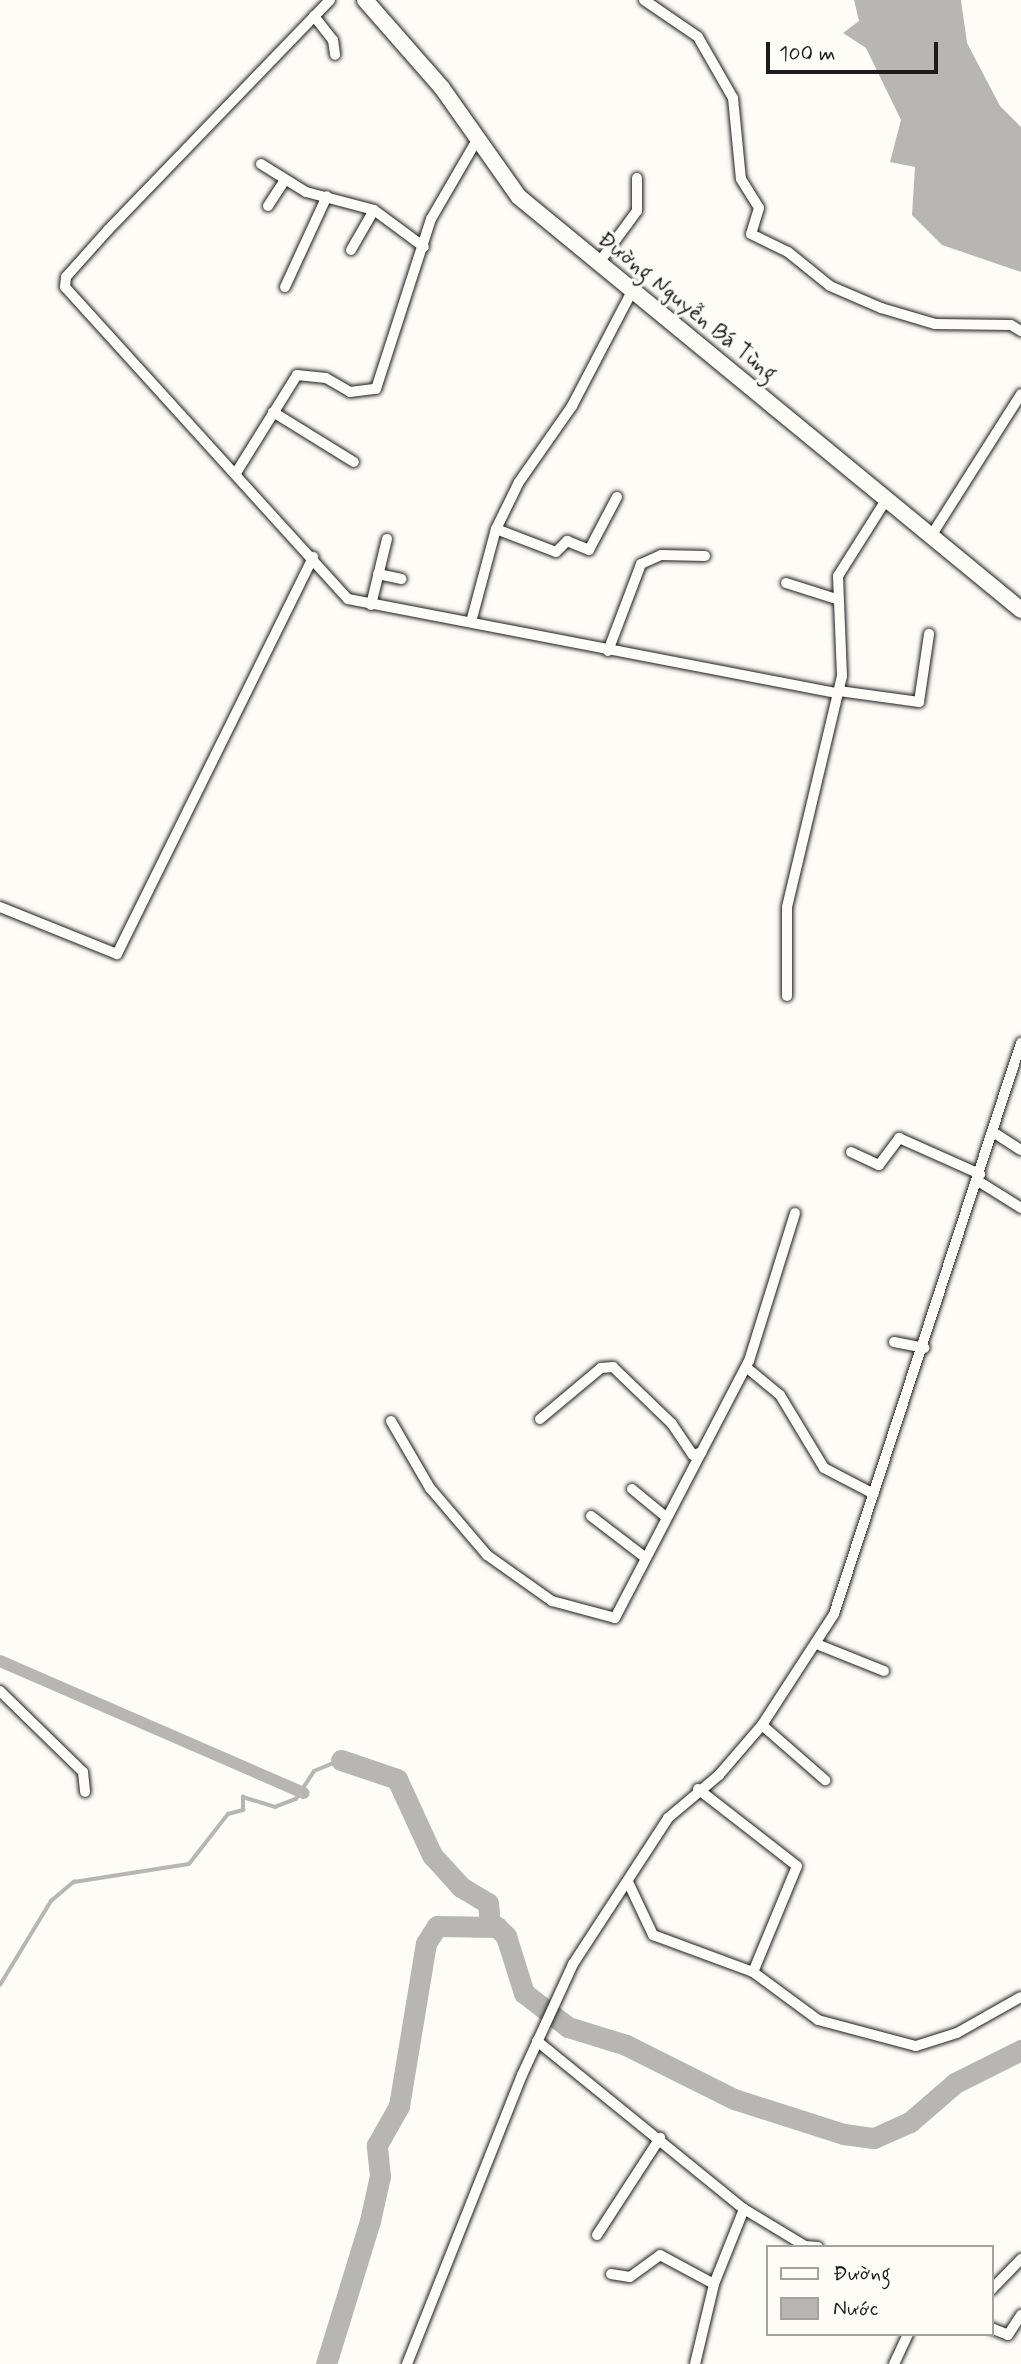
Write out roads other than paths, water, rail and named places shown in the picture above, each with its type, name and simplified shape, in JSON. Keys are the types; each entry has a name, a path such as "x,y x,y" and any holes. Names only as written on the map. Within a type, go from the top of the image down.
{"main road":[{"name":"Đường Nguyễn Bá Tùng","path":"365,0 442,88 519,197 1021,610"}],"street":[{"path":"330,0 63,282 348,599 608,651 839,692 919,702 929,634"},
{"path":"644,0 698,37 733,97 741,180 759,208 751,234 788,252 843,293 881,308 935,324 1011,325 1021,331"},
{"path":"314,16 333,40 335,55"},
{"path":"236,473 297,375 326,378 350,392 376,389 438,205 477,140"},
{"path":"261,164 285,180 374,210 424,247"},
{"path":"598,264 637,211 638,178"},
{"path":"268,206 285,180"},
{"path":"285,287 327,196"},
{"path":"351,250 374,210"},
{"path":"471,622 496,530 524,472 572,406 632,291"},
{"path":"931,536 1021,394"},
{"path":"273,412 354,462"},
{"path":"496,530 556,552 567,541 589,550 617,497"},
{"path":"788,996 788,906 839,692 836,599 847,555 886,500"},
{"path":"371,605 387,538"},
{"path":"608,651 641,564 662,555 705,556"},
{"path":"0,907 117,954 313,558"},
{"path":"378,574 401,579"},
{"path":"786,583 836,599"},
{"path":"407,2364 540,2035 573,1964 668,1818 698,1789 719,1775 762,1725 819,1645 923,1348 1021,1043"},
{"path":"993,1132 1021,1150"},
{"path":"851,1152 879,1165 899,1138 979,1177 1021,1208"},
{"path":"391,1421 430,1488 487,1555 552,1601 615,1618 746,1367 794,1213"},
{"path":"894,1342 923,1348"},
{"path":"540,1419 601,1368 613,1367 672,1424 693,1455 702,1452"},
{"path":"746,1367 780,1395 824,1468 874,1494"},
{"path":"632,1489 666,1517"},
{"path":"592,1516 646,1558"},
{"path":"819,1645 884,1671"},
{"path":"0,1691 83,1772 85,1792"},
{"path":"762,1725 825,1780"},
{"path":"698,1789 797,1866 753,1972"},
{"path":"628,1882 653,1935 753,1972 818,2020 916,2046 957,2033 1021,1997"},
{"path":"540,2035 744,2209 803,2245"},
{"path":"597,2235 660,2138"},
{"path":"695,2364 714,2284 744,2209"},
{"path":"611,2274 630,2277 660,2255 714,2284"},
{"path":"993,2288 1021,2259"},
{"path":"993,2329 1008,2335 1021,2315"},
{"path":"894,2364 907,2336"}],"water":[{"path":"854,0 961,0 967,43 1000,106 1021,127 1021,272 942,245 912,215 915,167 890,162 901,120 866,48 843,33 859,21"}],"waterway":[{"path":"0,1661 304,1793"},
{"path":"0,1985 51,1901 74,1882 189,1864 228,1814 243,1810 243,1797 275,1807 296,1799 314,1771 341,1760"},
{"path":"341,1760 397,1779 432,1855 461,1887 488,1903 490,1924"},
{"path":"326,2364 370,2221 380,2176 377,2145 399,2106 426,1943 437,1926 497,1927 506,1936 524,1993 568,2027 626,2045 734,2099 844,2134 874,2138 910,2122 955,2083 1021,2050"}]}
